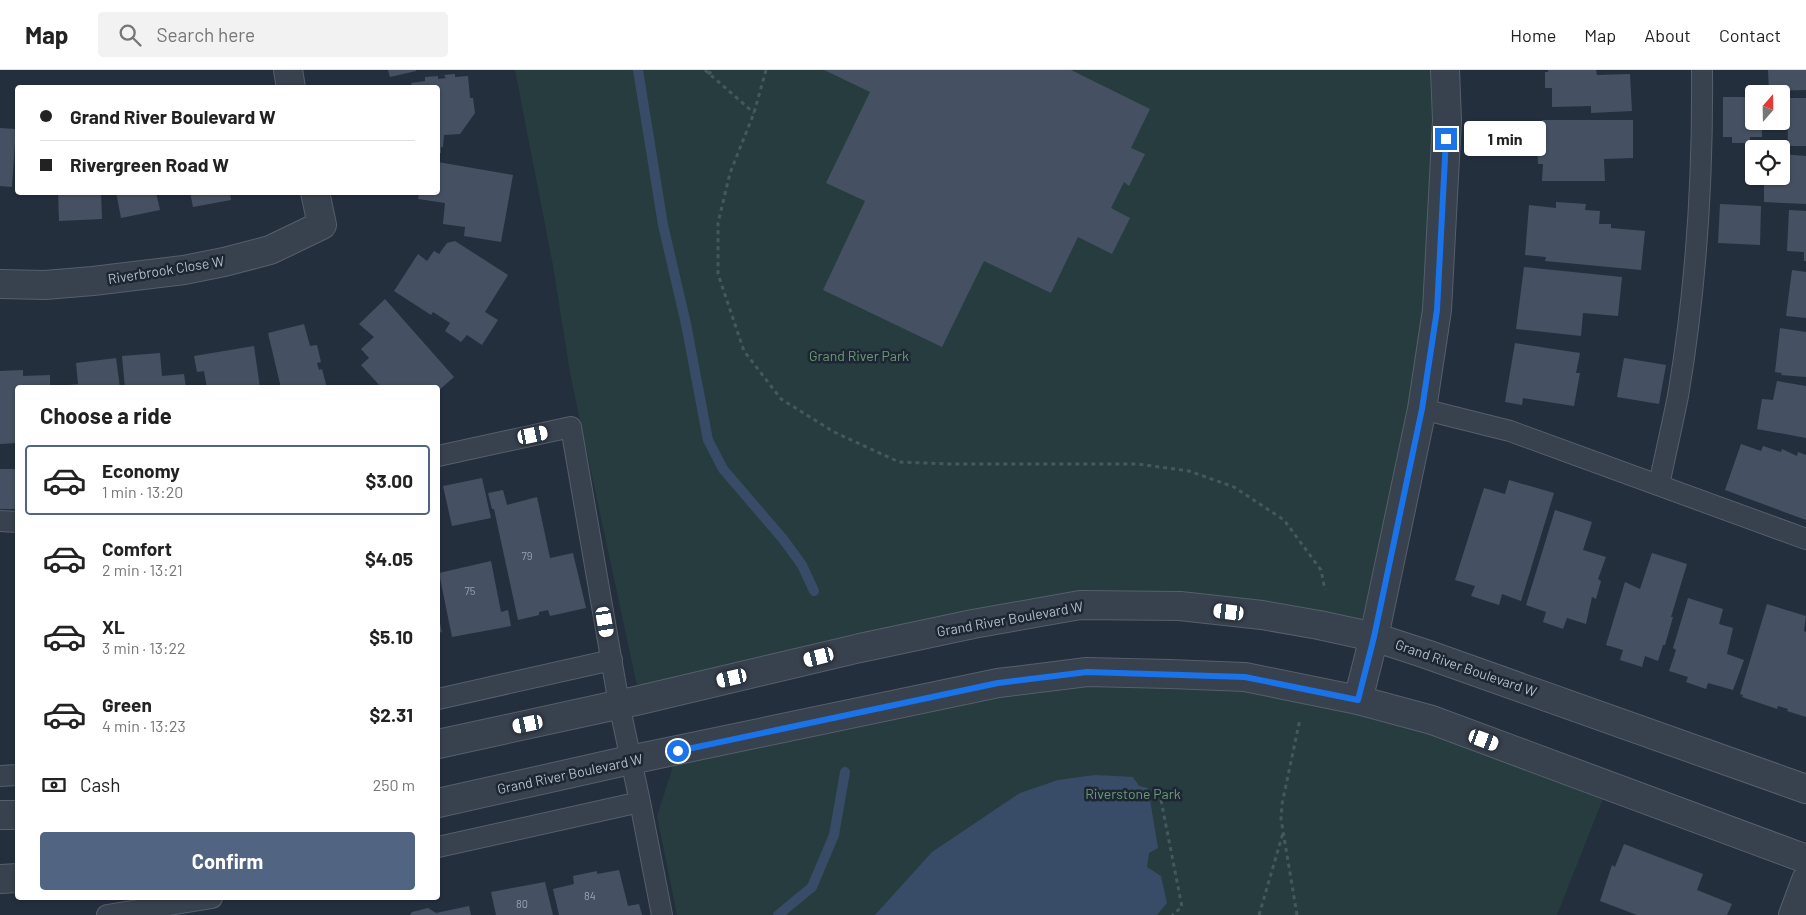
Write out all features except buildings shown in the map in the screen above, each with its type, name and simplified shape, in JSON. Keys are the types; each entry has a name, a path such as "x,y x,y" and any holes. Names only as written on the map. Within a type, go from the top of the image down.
{"street":[{"path":"288,70 291,85"},
{"path":"1358,700 1374,637 1422,409 1437,310 1447,120 1445,70"},
{"name":"Riverbrook Close W","path":"0,284 45,285 184,270 270,250 322,225 316,195"},
{"name":"Grand River Boulevard W","path":"440,744 805,660 973,624 1080,605 1180,606 1262,615 1374,637 1436,657 1806,789"},
{"name":"Grand River Boulevard W","path":"440,803 630,760 998,683 1087,672 1245,677 1358,700 1432,720 1806,859"},
{"path":"0,815 15,816"},
{"path":"0,879 15,878"},
{"path":"1793,915 1806,880"}],"lane":[{"path":"1659,485 1678,396 1695,269 1702,124 1702,70"},
{"path":"1422,409 1510,431 1806,539"},
{"path":"440,456 571,427 619,704 662,915"},
{"path":"0,521 15,522"},
{"path":"440,699 612,660"},
{"path":"0,776 15,775"},
{"path":"440,847 640,802"},
{"path":"107,915 200,900"}],"path":[{"path":"704,70 754,113"},
{"path":"708,74 714,70"},
{"path":"766,70 754,113 730,173 718,223 718,274 744,351 781,399 834,432 899,462 950,464 1138,464 1190,470 1234,487 1284,520 1321,570 1325,590"},
{"path":"1297,915 1281,819 1282,804 1300,718"},
{"path":"1161,800 1182,907 1172,915"},
{"path":"1259,915 1283,832"}],"green space":[{"name":"Grand River Park","path":"515,70 1445,70 1437,310 1374,637 1080,605 640,700 570,373 554,271"},
{"name":"Riverstone Park","path":"1245,677 1608,786 1557,915 677,915 657,816 678,751 998,683"}],"water":[{"path":"1095,775 1133,777 1139,786 1148,788 1158,848 1149,853 1147,867 1161,876 1167,903 1157,915 875,915 932,852 1020,793 1058,780"}],"waterway":[{"path":"638,70 663,225 686,324 708,440 723,469 783,539 802,565 814,591"},
{"path":"778,915 812,887 834,835 845,772"}],"route":[{"path":"678,751 998,683 1087,672 1245,677 1358,700 1374,637 1422,409 1437,310 1446,139"}]}
